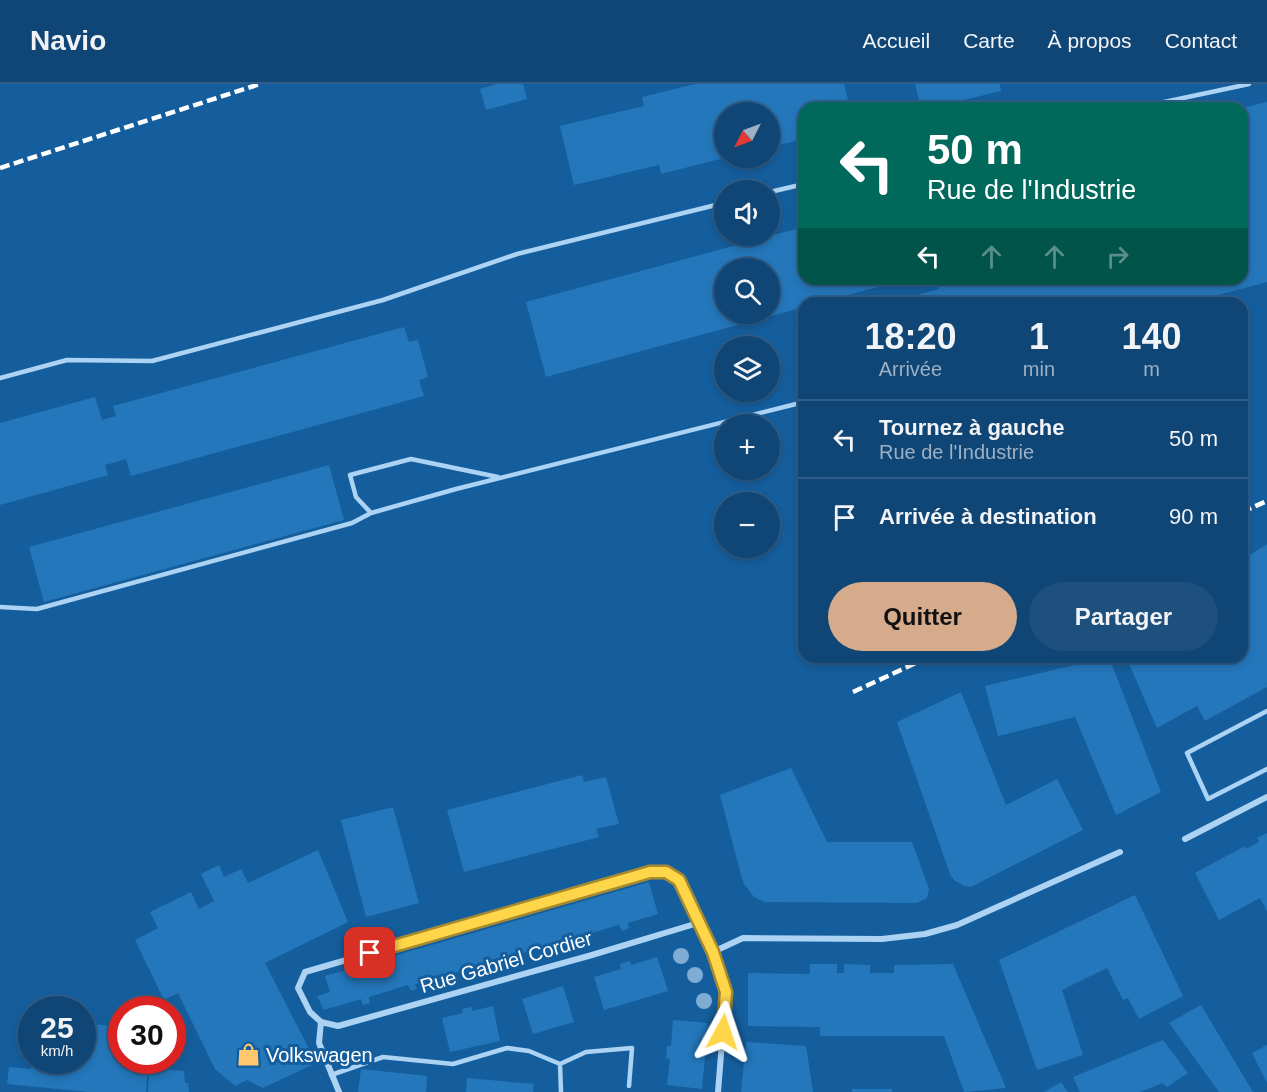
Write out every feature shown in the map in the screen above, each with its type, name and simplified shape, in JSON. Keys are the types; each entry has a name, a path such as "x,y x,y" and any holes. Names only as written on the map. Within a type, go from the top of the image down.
{"street":[{"path":"1185,840 1267,796"},
{"path":"713,952 743,938 882,939 925,934 957,924 1120,852"},
{"path":"339,1092 319,1043 321,1022 310,1012 298,988 305,972 650,872 666,872 679,880 713,952 726,992 718,1092"},
{"name":"Rue Gabriel Cordier","path":"321,1022 338,1026 698,923"}],"lane":[{"path":"1164,102 1249,84"},
{"path":"780,190 798,185"},
{"path":"0,378 68,360 152,361 383,300 517,254 714,205"},
{"path":"0,608 37,609 352,523 370,513 798,404"},
{"path":"370,513 356,497 350,475 411,459 502,478"},
{"path":"1267,711 1187,753 1209,799 1267,769"},
{"path":"331,1075 383,1058 453,1064 507,1048 529,1051 560,1064 586,1052 632,1048 629,1086"},
{"path":"560,1064 561,1092"}],"building":[{"path":"496,84 523,84 527,99 486,110 480,89"},
{"path":"695,84 844,84 848,102 798,102 798,140 780,145 780,102 714,102 714,161 661,174 659,165 574,185 560,126 644,106 642,97"},
{"path":"915,84 1000,84 1001,91 955,102 920,102"},
{"path":"1267,102 1267,282 1211,297 910,297 939,289 938,285 1248,285 1248,107"},
{"path":"798,229 798,285 885,285 840,297 798,297 798,309 780,314 780,258 714,258 714,324 741,324 546,377 526,302 734,246 780,246 780,233"},
{"path":"404,327 409,342 418,340 428,377 419,380 424,396 131,476 126,459 105,465 108,475 0,505 0,423 95,397 102,420 116,416 113,406"},
{"path":"329,465 344,520 44,602 29,547"},
{"path":"1267,544 1267,687 1205,721 1197,706 1157,728 1129,663 1248,663 1248,556"},
{"path":"1083,663 1111,663 1161,792 1116,815 1075,717 998,736 985,686"},
{"path":"961,692 1006,805 1057,779 1083,830 971,887 954,880 950,874 897,722"},
{"path":"791,768 827,842 912,842 929,889 927,898 917,903 765,902 754,897 744,884 741,875 720,795"},
{"path":"582,775 584,782 606,777 619,824 596,829 599,837 464,872 447,810"},
{"path":"393,807 419,903 366,917 341,820"},
{"path":"1267,833 1267,911 1260,898 1219,920 1195,873 1245,846 1246,849 1259,842 1257,838"},
{"path":"318,850 348,922 265,963 307,1045 314,1064 263,1088 247,1080 235,1086 215,1069 186,1009 186,996 179,996 178,993 172,996 162,996 135,940 158,928 150,912 191,892 199,909 214,901 201,874 219,865 224,877 241,869 248,883"},
{"path":"649,882 658,914 628,923 629,928 622,931 619,925 578,937 580,942 573,944 571,939 522,953 524,959 516,961 514,956 473,967 474,973 466,975 464,970 415,984 417,989 411,991 408,985 369,997 370,1003 363,1005 361,999 324,1010 317,996 330,992 325,976"},
{"path":"1135,895 1183,996 1139,1019 1128,998 1123,1000 1107,968 1062,990 1083,1055 1037,1070 999,960"},
{"path":"657,957 668,991 604,1010 594,977 621,969 620,964 630,961 631,965"},
{"path":"810,964 837,964 837,973 844,973 844,964 870,965 870,973 894,973 894,965 953,964 1006,1088 964,1092 944,1036 820,1036 820,1027 748,1026 748,973 810,974"},
{"path":"563,986 574,1022 533,1034 522,999"},
{"path":"1201,1005 1253,1092 1219,1092 1169,1023"},
{"path":"493,1006 500,1041 450,1052 442,1018 463,1013 462,1009 472,1007 472,1011"},
{"path":"673,1020 708,1023 702,1089 667,1085 670,1059 666,1058 667,1046 671,1046"},
{"path":"96,1024 108,1026 108,1074 147,1074 146,1092 88,1092 7,1084 9,1067 18,1068 18,1074 96,1074"},
{"path":"1163,1040 1188,1073 1167,1087 1163,1083 1140,1092 1080,1092 1073,1077"},
{"path":"746,1042 806,1046 813,1092 741,1092"},
{"path":"1267,1045 1267,1083 1252,1053"},
{"path":"361,1069 427,1076 426,1092 358,1092"},
{"path":"149,1074 184,1074 189,1092 148,1092"},
{"path":"467,1078 534,1084 533,1092 466,1092"},
{"path":"1061,1082 1068,1092 1044,1092"},
{"path":"852,1089 892,1089 892,1092 852,1092"}],"railway":[{"path":"0,168 260,84"},
{"path":"1248,509 1267,501"},
{"path":"853,692 916,663"}],"place":[{"name":"Volkswagen","path":"248,1055"}],"route":[{"path":"370,953 650,872 666,872 679,880 713,952 726,992 723,1032"}]}
